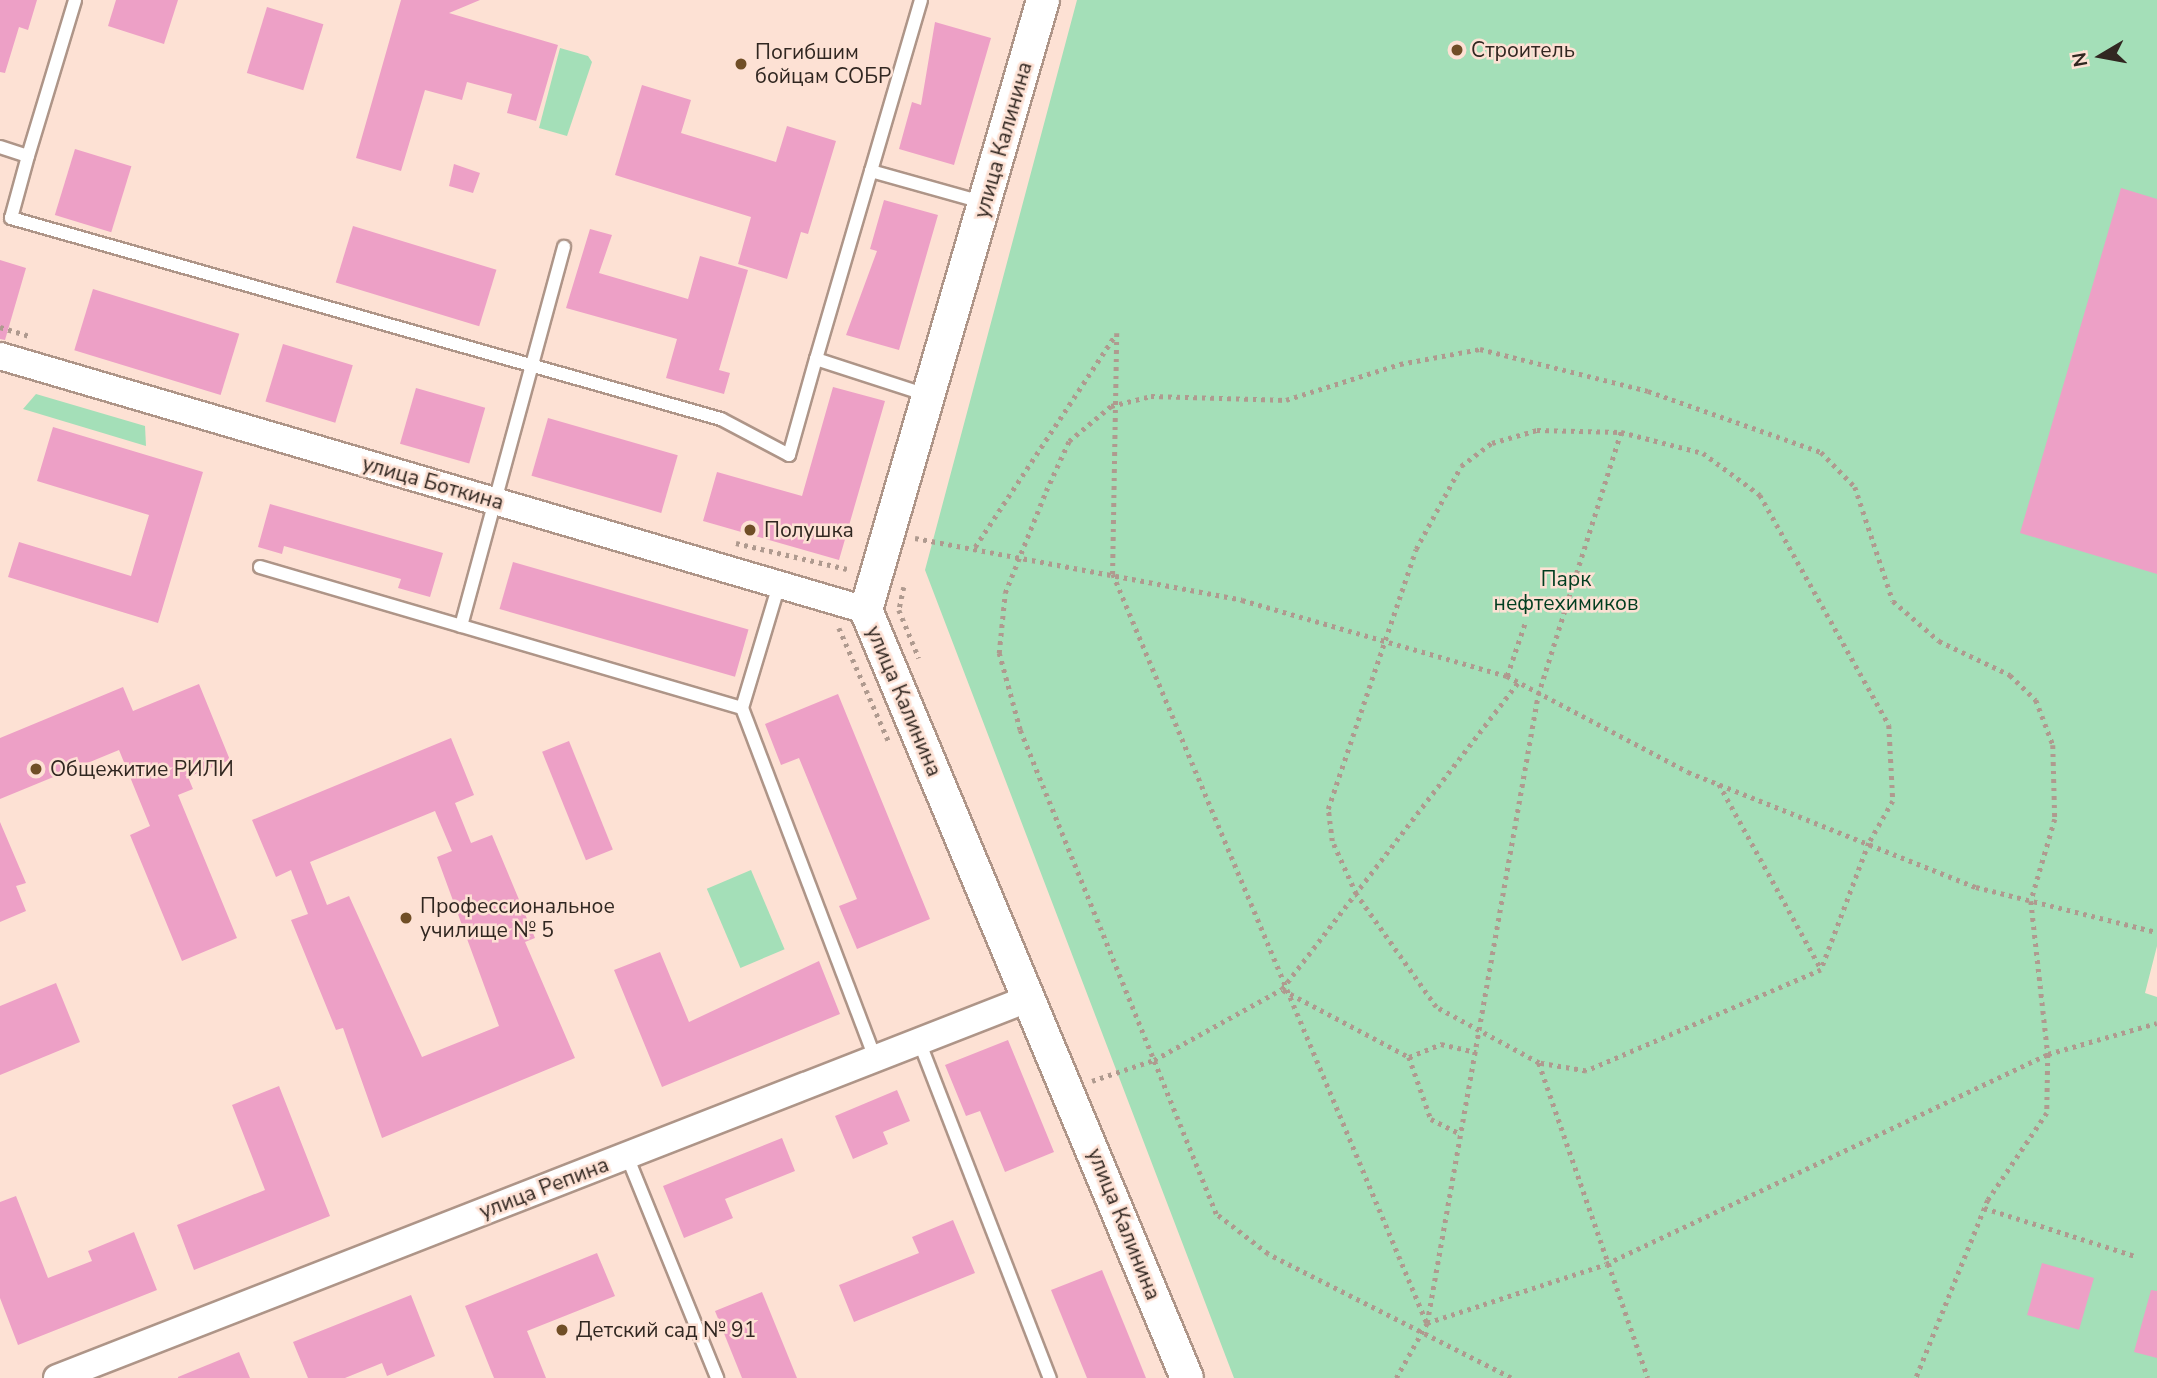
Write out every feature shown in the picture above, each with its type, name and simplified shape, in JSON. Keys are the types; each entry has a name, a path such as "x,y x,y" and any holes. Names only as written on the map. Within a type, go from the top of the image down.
{"street":[{"name":"улица Калинина","path":"1043,0 928,396 898,550 866,610 1187,1378"},
{"name":"улица Боткина","path":"0,356 866,610"},
{"name":"улица Репина","path":"58,1378 1030,998"}],"lane":[{"path":"75,0 10,218 721,419 789,455 921,0"},
{"path":"0,147 29,156"},
{"path":"871,171 984,203"},
{"path":"461,626 497,502 564,247"},
{"path":"816,359 928,396"},
{"path":"260,567 742,708"},
{"path":"779,585 742,708 875,1058"},
{"path":"919,1041 1050,1378"},
{"path":"627,1156 717,1378"}],"path":[{"path":"0,327 40,339"},
{"path":"975,547 1117,333 1111,406 1113,574 1282,989 1427,1323"},
{"path":"1511,1378 1424,1331 1268,1254 1216,1214 1020,730 1003,666 1005,593 1069,441 1111,406 1151,396 1286,400 1400,364 1480,349 1648,391 1821,452 1855,487 1893,601 1940,641 2010,675 2036,700 2053,745 2055,819 2031,901 2048,1054 2047,1113 1984,1208 1916,1378"},
{"path":"1537,430 1621,432 1703,453 1759,495 1889,725 1893,801 1869,843 1821,970 1626,1058 1586,1071 1539,1063 1478,1035 1436,1007 1356,894 1332,841 1328,809 1383,638 1416,549 1461,466 1492,443 1537,430"},
{"path":"1396,1378 1427,1323 1458,1133 1476,1052 1538,695 1621,432"},
{"path":"898,550 914,537 918,524"},
{"path":"898,550 914,537 975,547 1113,574 1383,638 1507,676 1538,695 1719,784 1976,887 2157,932"},
{"path":"727,541 846,572 849,562"},
{"path":"907,573 899,610 925,673"},
{"path":"1507,676 1526,620"},
{"path":"1091,1081 1154,1060 1282,989 1517,682"},
{"path":"1719,784 1821,970"},
{"path":"1282,989 1409,1057 1431,1119 1458,1133"},
{"path":"1427,1323 1605,1264 2048,1054 2157,1023"},
{"path":"1409,1057 1441,1045 1476,1052"},
{"path":"1539,1063 1605,1264 1647,1378"},
{"path":"1086,1068 1097,1093"},
{"path":"1984,1208 2135,1255"}],"green space":[{"name":"Парк нефтехимиков","path":"1077,0 2157,0 2157,946 2145,993 2157,997 2157,1378 1234,1378 925,570"},
{"path":"560,48 588,56 592,62 567,136 539,128"},
{"path":"36,394 145,426 146,446 23,409"},
{"path":"751,870 785,949 740,968 707,889"}],"building":[{"path":"0,0 37,0 28,30 19,27 5,73 0,72"},
{"path":"116,0 178,0 164,44 108,26"},
{"path":"401,0 480,0 449,13 558,45 536,121 507,113 512,94 467,82 462,100 425,90 401,171 356,158"},
{"path":"267,7 323,24 303,90 247,73"},
{"path":"935,22 991,38 954,165 899,149 912,102 921,105"},
{"path":"642,85 691,100 681,133 776,162 787,126 836,141 808,234 801,232 787,279 738,264 751,217 615,175"},
{"path":"75,149 131,166 111,232 55,215"},
{"path":"454,164 480,173 473,193 449,186"},
{"path":"2121,188 2157,199 2157,574 2020,533"},
{"path":"884,200 938,215 899,350 846,335 877,251 870,249"},
{"path":"353,226 496,270 479,326 336,282"},
{"path":"590,229 612,235 599,273 688,299 700,256 748,270 719,370 730,373 724,394 666,378 677,339 566,308"},
{"path":"0,260 26,268 5,340 0,339"},
{"path":"93,289 239,334 221,395 74,350"},
{"path":"283,344 353,365 335,423 265,401"},
{"path":"833,387 885,401 839,560 703,521 717,472 802,496"},
{"path":"416,388 485,408 469,464 400,444"},
{"path":"548,418 678,455 661,513 531,476"},
{"path":"53,427 203,472 158,623 8,577 19,542 131,576 149,515 37,481"},
{"path":"270,504 443,553 430,597 398,588 401,579 284,546 282,554 258,547"},
{"path":"513,562 749,630 735,677 499,609"},
{"path":"199,684 230,760 188,777 193,789 178,795 237,938 182,961 130,835 150,826 119,750 0,799 0,738 123,687 133,711"},
{"path":"838,694 930,919 857,949 839,906 857,899 799,758 781,765 765,724"},
{"path":"451,738 474,795 455,803 471,843 492,835 535,938 525,942 575,1058 382,1138 343,1028 336,1030 291,920 308,914 291,870 276,877 252,820","holes":["435,811 452,851 437,857 499,1026 422,1057 349,896 327,905 310,862"]},
{"path":"569,741 613,849 586,860 542,752"},
{"path":"0,822 26,883 16,886 26,911 0,922"},
{"path":"660,952 689,1022 819,961 840,1014 662,1087 614,970"},
{"path":"56,983 80,1042 0,1075 0,1006"},
{"path":"1008,1040 1054,1152 1005,1172 980,1111 966,1116 945,1065"},
{"path":"279,1086 330,1216 194,1270 177,1225 265,1190 232,1105"},
{"path":"897,1090 910,1121 883,1132 888,1144 853,1159 835,1116"},
{"path":"782,1138 795,1171 725,1199 733,1218 684,1238 663,1186"},
{"path":"16,1196 48,1278 92,1261 88,1251 134,1232 157,1290 18,1345 0,1298 0,1202"},
{"path":"953,1220 975,1273 854,1322 839,1285 919,1253 912,1237"},
{"path":"597,1253 615,1296 527,1331 546,1378 494,1378 465,1306"},
{"path":"2042,1263 2094,1278 2079,1330 2027,1315"},
{"path":"1102,1270 1146,1378 1087,1378 1051,1290"},
{"path":"2151,1290 2157,1291 2157,1358 2134,1352"},
{"path":"762,1292 797,1378 742,1378 715,1311"},
{"path":"411,1295 435,1356 387,1376 382,1363 345,1378 308,1378 293,1342"},
{"path":"239,1352 250,1378 178,1378 178,1377"}],"place":[{"name":"Строитель","path":"1457,50"},
{"name":"Погибшим бойцам СОБР","path":"741,64"},
{"name":"Полушка","path":"750,530"},
{"name":"Общежитие РИЛИ","path":"36,769"},
{"name":"Профессиональное училище № 5","path":"406,918"},
{"name":"Детский сад № 91","path":"562,1330"}]}
